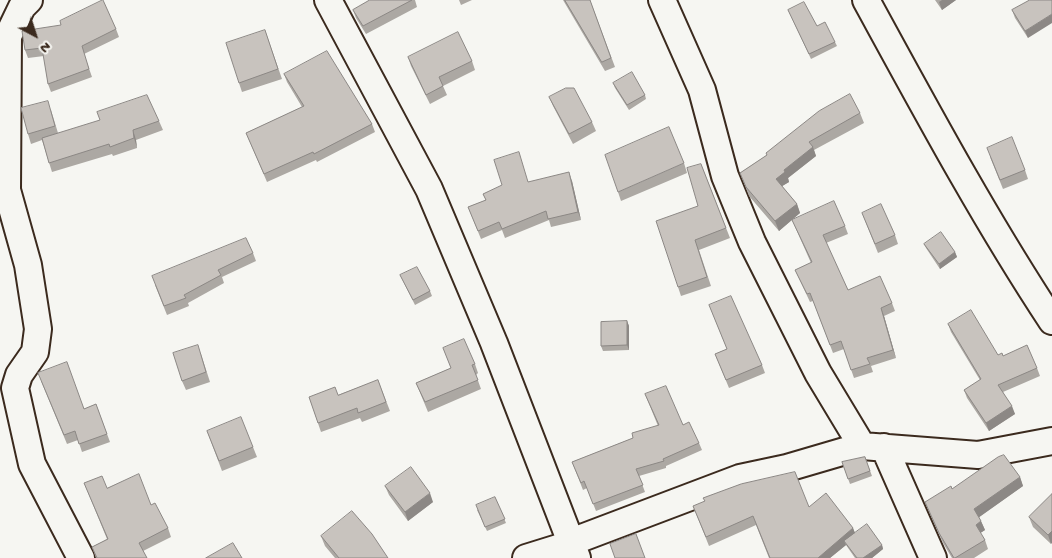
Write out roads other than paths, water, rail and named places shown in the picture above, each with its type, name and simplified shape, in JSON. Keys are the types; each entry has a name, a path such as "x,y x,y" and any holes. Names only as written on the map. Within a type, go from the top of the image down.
{"street":[{"path":"29,0 22,6 8,36 8,190 28,265 38,329 35,352 19,375 7,386 32,464 81,558"},
{"path":"328,0 429,189 494,343 574,551"},
{"path":"662,0 702,90 725,176 752,242 818,373 873,447 933,558"},
{"path":"866,0 951,152 1052,321"},
{"path":"574,551 571,542 740,478 873,447 978,455 1052,440"},
{"path":"526,558 574,551"}]}
